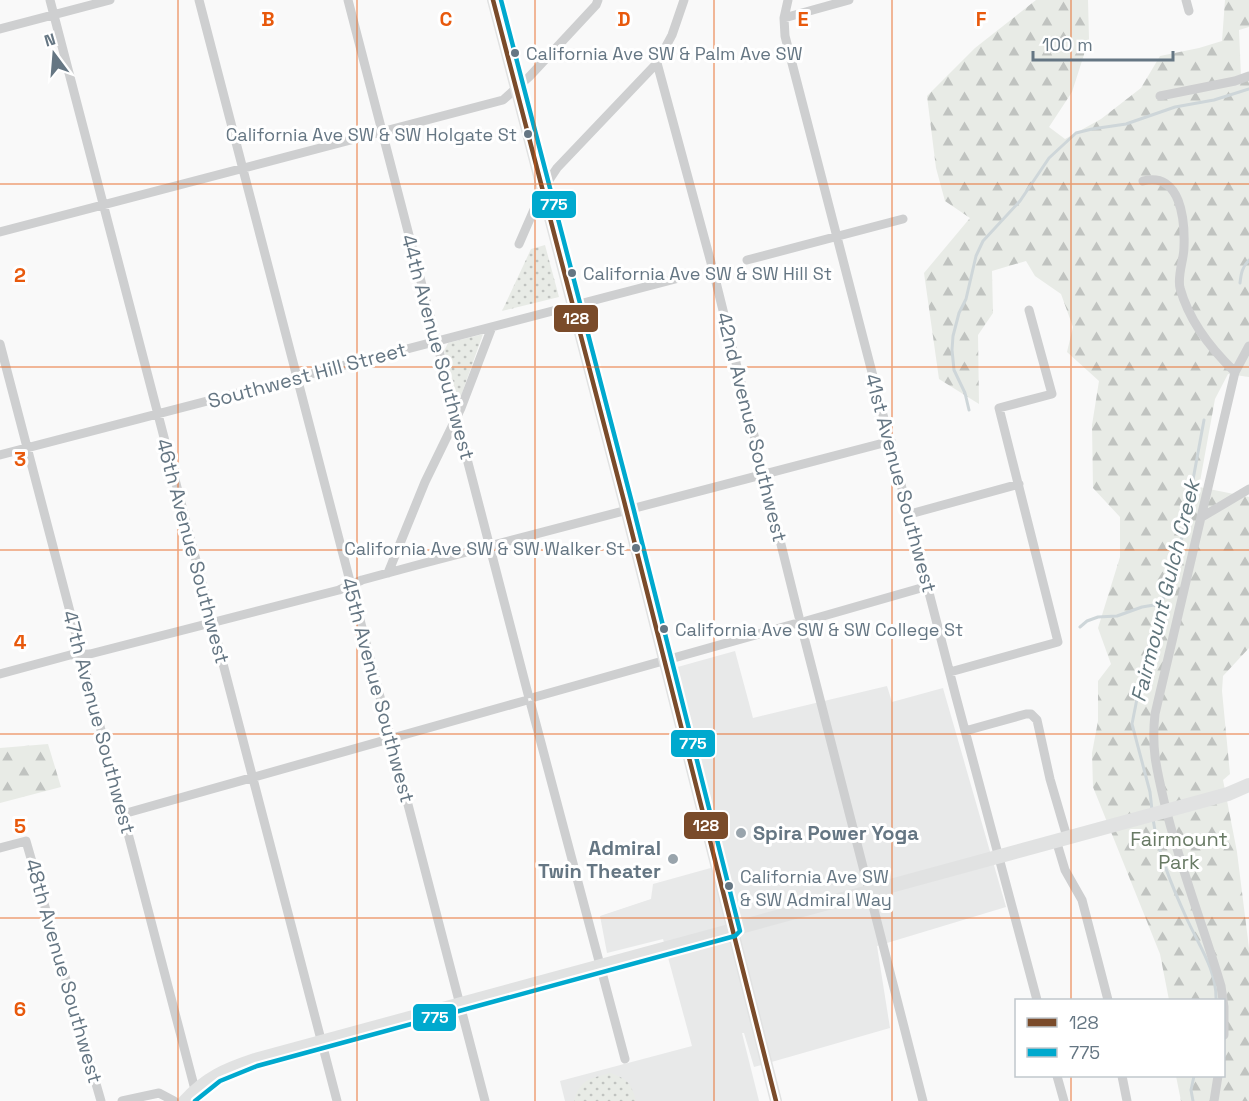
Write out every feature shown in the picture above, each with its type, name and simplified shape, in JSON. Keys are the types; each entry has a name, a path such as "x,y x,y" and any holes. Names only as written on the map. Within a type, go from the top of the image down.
{"main road":[{"path":"493,0 776,1101"},
{"path":"184,1101 196,1095 219,1072 230,1067 1228,794 1249,785"},
{"path":"1228,794 1249,792"}],"street":[{"name":"46th Avenue Southwest","path":"50,0 337,1101"},
{"path":"0,29 110,0"},
{"name":"45th Avenue Southwest","path":"199,0 485,1101"},
{"name":"44th Avenue Southwest","path":"348,0 625,1059"},
{"path":"0,232 503,100 570,34 598,0"},
{"path":"519,244 543,189 557,168 657,63 672,35 684,0"},
{"name":"41st Avenue Southwest","path":"788,0 784,18 785,36 1037,999"},
{"path":"784,18 849,0"},
{"path":"1186,0 1189,11"},
{"name":"42nd Avenue Southwest","path":"657,63 712,270 923,1101"},
{"path":"1160,96 1236,81 1249,76"},
{"path":"1143,181 1150,179 1164,182 1171,186 1176,195 1182,216 1184,247 1179,285 1200,333 1218,356 1235,372"},
{"path":"747,260 903,219"},
{"name":"Southwest Hill Street","path":"0,455 683,277"},
{"path":"950,672 1058,642 999,408 1052,394 1029,310"},
{"path":"388,573 425,482 456,417 492,327"},
{"name":"47th Avenue Southwest","path":"0,344 196,1095"},
{"path":"1223,999 1221,986 1175,848 1154,757 1155,714 1235,372 1249,346"},
{"path":"0,674 81,654 90,654 341,589 388,573 891,441"},
{"path":"910,514 1019,483"},
{"path":"1202,517 1249,489"},
{"path":"123,814 928,586"},
{"path":"965,731 1026,714 1031,714 1037,720 1062,838 1065,870 1082,900 1108,999"},
{"name":"48th Avenue Southwest","path":"0,848 26,841 101,1101"},
{"path":"1058,1077 1064,1101"},
{"path":"1122,1077 1127,1101"},
{"path":"1214,1101 1218,1077"},
{"path":"122,1101 159,1093 174,1101"}],"shaded area":[{"path":"735,651 753,718 887,686 892,702 943,688 1006,907 877,946 890,1028 754,1067 744,1033 742,1033 759,1101 565,1101 560,1081 692,1046 663,939 607,953 600,916 651,899 653,884 725,864 695,757 674,668"}],"green space":[{"name":"Fairmount Park","path":"1036,0 1088,0 1089,39 1072,92 1049,127 1065,139 1101,119 1141,88 1160,56 1222,41 1225,0 1249,0 1249,27 1239,30 1241,77 1249,79 1249,377 1228,374 1215,399 1199,487 1249,497 1249,648 1223,676 1222,691 1230,774 1223,780 1237,852 1249,948 1249,1101 1181,1101 1176,1077 1225,1077 1225,999 1169,999 1160,954 1093,787 1092,753 1098,721 1098,681 1111,664 1098,628 1120,557 1120,517 1093,488 1092,425 1099,381 1067,352 1073,327 1061,294 1035,276 1026,261 992,271 993,313 978,335 979,404 939,379 924,273 970,218 945,201 936,168 927,96 975,48"},
{"path":"545,245 559,297 502,311 531,249"},
{"path":"483,334 458,401 444,351 448,343"},
{"path":"48,744 61,787 0,803 0,748"},
{"path":"610,1073 628,1082 636,1101 574,1101 583,1084"}],"waterway":[{"path":"969,410 965,393 954,370 952,350 953,336 959,313 966,299 976,256 983,241 1020,201 1049,158 1076,133 1126,124 1175,107 1214,100 1249,89"},
{"name":"Fairmount Gulch Creek","path":"1240,283 1242,271 1249,260"},
{"name":"Fairmount Gulch Creek","path":"1152,810 1150,792 1132,724 1145,658 1183,534 1204,420"},
{"path":"1080,627 1087,621 1098,617 1117,616 1154,605 1159,608"},
{"name":"Fairmount Gulch Creek","path":"1153,819 1158,844 1171,881 1210,968 1216,999"},
{"name":"Fairmount Gulch Creek","path":"1193,1101 1191,1090 1194,1077"}],"transit line":[{"name":"128","path":"493,0 624,501 776,1101"},
{"name":"775","path":"195,1101 220,1081 257,1066 735,936 740,931 631,499 501,0"}],"place":[{"name":"California Ave SW & Palm Ave SW","path":"515,53"},
{"name":"California Ave SW & SW Holgate St","path":"528,134"},
{"name":"California Ave SW & SW Hill St","path":"572,273"},
{"name":"California Ave SW & SW Walker St","path":"636,548"},
{"name":"California Ave SW & SW College St","path":"664,629"},
{"name":"Spira Power Yoga","path":"741,833"},
{"name":"Admiral Twin Theater","path":"673,859"},
{"name":"California Ave SW & SW Admiral Way","path":"729,886"}]}
